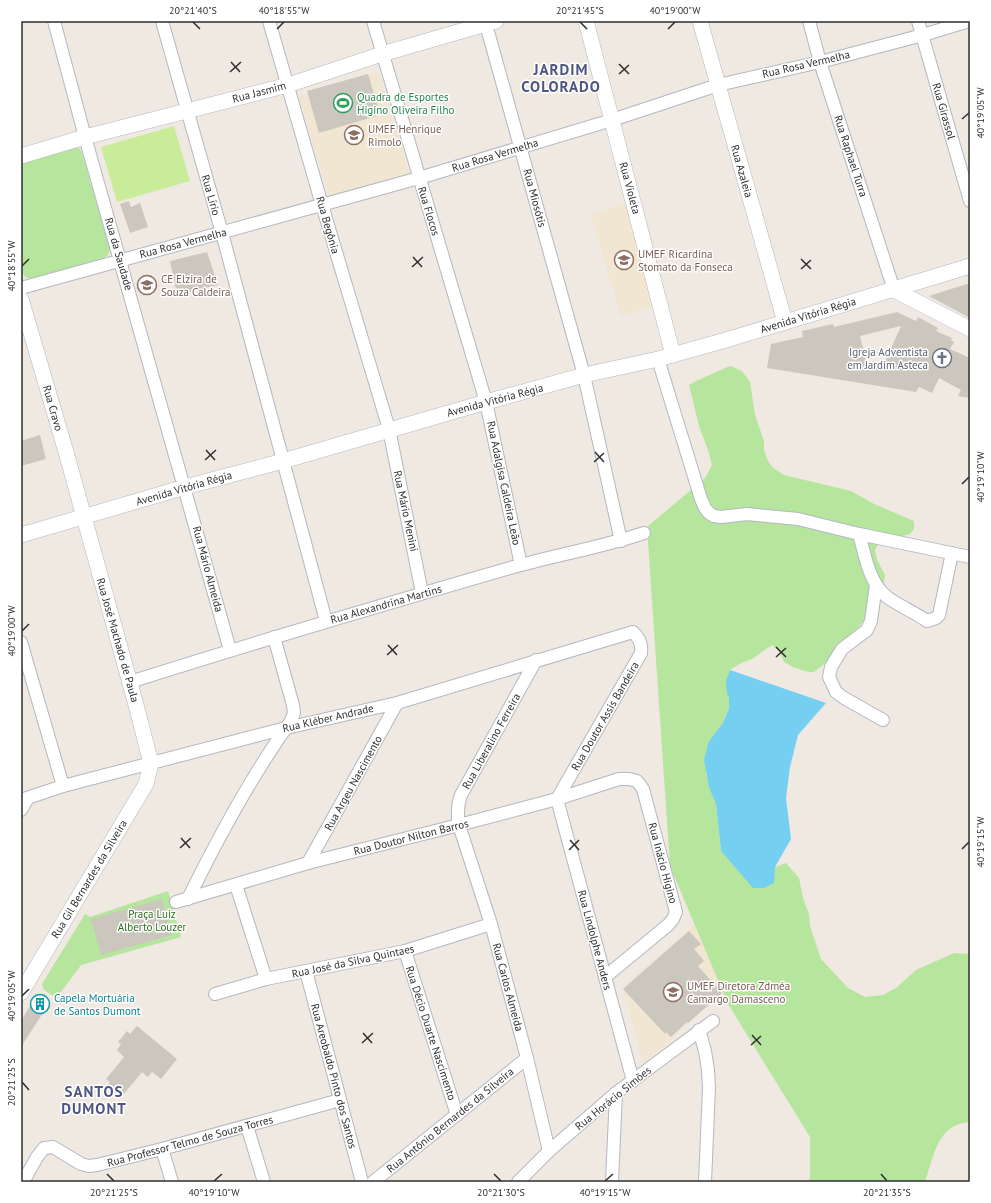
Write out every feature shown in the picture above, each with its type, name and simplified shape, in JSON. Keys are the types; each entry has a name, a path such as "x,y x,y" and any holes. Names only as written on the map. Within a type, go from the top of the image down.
{"street":[{"name":"Rua da Saudade","path":"54,21 85,137 185,487"},
{"name":"Rua Lírio","path":"162,21 222,232 326,621"},
{"name":"Rua Begônia","path":"269,21 389,430"},
{"name":"Rua Flocos","path":"373,21 486,402"},
{"name":"Rua Violeta","path":"586,21 673,355"},
{"name":"Rua Azaleia","path":"700,21 785,322"},
{"name":"Rua Raphael Turra","path":"809,21 820,62 894,290"},
{"name":"Rua Girassol","path":"918,21 970,201"},
{"name":"Rua Rosa Vermelha","path":"21,288 419,178 612,120 718,85 820,62 923,35 969,21"},
{"name":"Rua Jasmim","path":"21,156 85,137 288,85 382,54 489,22"},
{"name":"Rua Miosótis","path":"489,22 521,147 584,375 621,541"},
{"name":"Avenida Vitória Régia","path":"21,535 486,402 584,375 658,359 726,340 970,266"},
{"path":"894,290 970,329"},
{"name":"Rua Cravo","path":"21,299 84,517"},
{"path":"658,359 701,499 709,513 721,517 748,514 798,519 859,534 970,557"},
{"name":"Rua Adalgisa Caldeira Leão","path":"486,402 521,565"},
{"name":"Rua Mário Menini","path":"389,430 422,593"},
{"name":"Rua Mário Almeida","path":"185,487 230,650"},
{"name":"Rua José Machado de Paula","path":"84,517 151,763"},
{"name":"Rua Alexandrina Martins","path":"130,682 230,650 422,593 521,565 621,541 644,533"},
{"path":"859,534 871,574 876,585 886,596 927,621 932,620 939,615 941,610 952,553"},
{"path":"876,585 871,621 867,630 842,649 831,667 829,678 836,692 884,720"},
{"name":"Rua Kléber Andrade","path":"24,799 63,786 286,728 397,703 633,632"},
{"name":"Rua Doutor Assis Bandeira","path":"557,799 641,653 642,646 639,638 633,632"},
{"path":"188,899 245,791 286,728 294,713 274,637"},
{"path":"21,642 63,786"},
{"name":"Rua Liberalino Ferreira","path":"459,825 457,806 461,795 536,660"},
{"name":"Rua Argeu Nascimento","path":"308,863 397,703"},
{"name":"Rua Gil Bernardes da Silveira","path":"21,993 146,784 151,763"},
{"name":"Rua Doutor Nilton Barros","path":"176,902 308,863 557,799 619,779 638,781 643,790"},
{"name":"Rua Inácio Higino","path":"605,977 668,925 676,912 643,790"},
{"path":"21,810 24,799"},
{"name":"Rua Lindolphe Anders","path":"557,799 634,1081"},
{"name":"Rua Carlos Almeida","path":"459,825 490,924 527,1058 549,1151"},
{"path":"236,885 266,979"},
{"name":"Rua José da Silva Quintaes","path":"215,994 266,979 405,951 490,924"},
{"name":"Rua Décio Duarte Nascimento","path":"405,951 457,1115"},
{"name":"Rua Areobaldo Pinto dos Santos","path":"306,971 362,1182"},
{"name":"Rua Horácio Simões","path":"518,1182 549,1151 616,1094 699,1030 713,1021"},
{"path":"699,1030 705,1051 709,1088 705,1182"},
{"name":"Rua Antônio Bernardes da Silveira","path":"373,1182 527,1058"},
{"path":"612,1182 616,1094"},
{"name":"Rua Professor Telmo de Souza Torres","path":"23,1182 37,1157 44,1148 53,1147 81,1164 89,1166 97,1165 162,1150 340,1100"},
{"path":"247,1126 264,1182"},
{"path":"162,1150 172,1182"}],"shaded area":[{"name":"UMEF Henrique Rimolo","path":"379,72 409,174 329,197 299,96"},
{"name":"UMEF Ricardina Stomato da Fonseca","path":"628,203 658,305 621,316 591,214"},
{"name":"UMEF Diretora Zdméa Camargo Damasceno","path":"696,923 722,993 644,1063 623,988"}],"green space":[{"path":"174,126 190,181 117,202 101,147"},
{"path":"76,147 80,149 82,153 110,250 108,255 104,258 31,279 25,277 21,270 21,163"},
{"path":"730,366 742,371 750,382 755,415 764,441 764,450 768,461 773,468 784,475 851,491 874,504 914,521 914,529 910,534 879,542 875,550 877,560 885,575 882,599 853,634 824,664 814,672 808,672 793,667 784,662 780,652 772,645 752,659 741,663 730,670 729,709 723,723 709,741 706,774 716,804 721,851 735,866 773,883 775,867 786,863 799,878 803,898 809,914 810,926 821,959 848,988 865,997 883,995 896,988 916,970 954,953 970,954 970,1122 959,1124 950,1129 938,1143 925,1182 809,1182 810,1137 728,1004 670,866 647,527 705,478 712,465 699,426 689,385"},
{"name":"Praça Luiz Alberto Louzer","path":"168,891 181,937 81,965 58,996 53,996 44,990 42,984 85,914 90,917"}],"water":[{"path":"730,670 826,703 798,735 790,767 786,798 791,839 775,867 774,883 764,888 753,888 721,851 716,804 709,787 704,760 709,741 723,723 729,709 729,697 727,694 726,681"}],"building":[{"name":"Quadra de Esportes Higino Oliveira Filho","path":"368,74 380,115 319,133 307,91"},
{"path":"129,201 131,207 140,203 148,227 130,233 120,204"},
{"path":"207,252 218,285 177,295 170,261"},
{"path":"970,283 970,318 929,296"},
{"path":"897,312 916,321 918,317 938,328 936,331 952,338 951,340 954,342 950,349 970,358 970,398 958,396 961,390 939,378 932,393 919,387 916,392 767,368 771,344 803,337 802,331 833,324 834,327","holes":["901,326 882,369 866,361 860,336"]},
{"path":"40,435 46,459 21,466 21,441"},
{"path":"162,899 172,935 101,955 91,919"},
{"name":"UMEF Diretora Zdméa Camargo Damasceno","path":"689,931 701,944 694,949 704,961 698,966 722,993 671,1037 666,1032 665,1034 623,989"},
{"path":"37,994 50,1002 21,1047 21,1021"},
{"path":"137,1026 177,1059 161,1079 152,1072 148,1077 142,1072 124,1094 119,1090 115,1094 106,1087 110,1082 106,1079 124,1057 117,1050 121,1044 118,1042 127,1031 130,1034"}],"place":[{"name":"Quadra de Esportes Higino Oliveira Filho","path":"343,103"},
{"name":"UMEF Henrique Rimolo","path":"354,135"},
{"name":"UMEF Ricardina Stomato da Fonseca","path":"624,260"},
{"name":"CE Elzira de Souza Caldeira","path":"147,285"},
{"name":"Igreja Adventista em Jardim Asteca","path":"942,358"},
{"name":"UMEF Diretora Zdméa Camargo Damasceno","path":"673,992"},
{"name":"Capela Mortuária de Santos Dumont","path":"40,1004"}],"district":[{"name":"JARDIM COLORADO","path":"561,78"},
{"name":"SANTOS DUMONT","path":"94,1100"}]}
